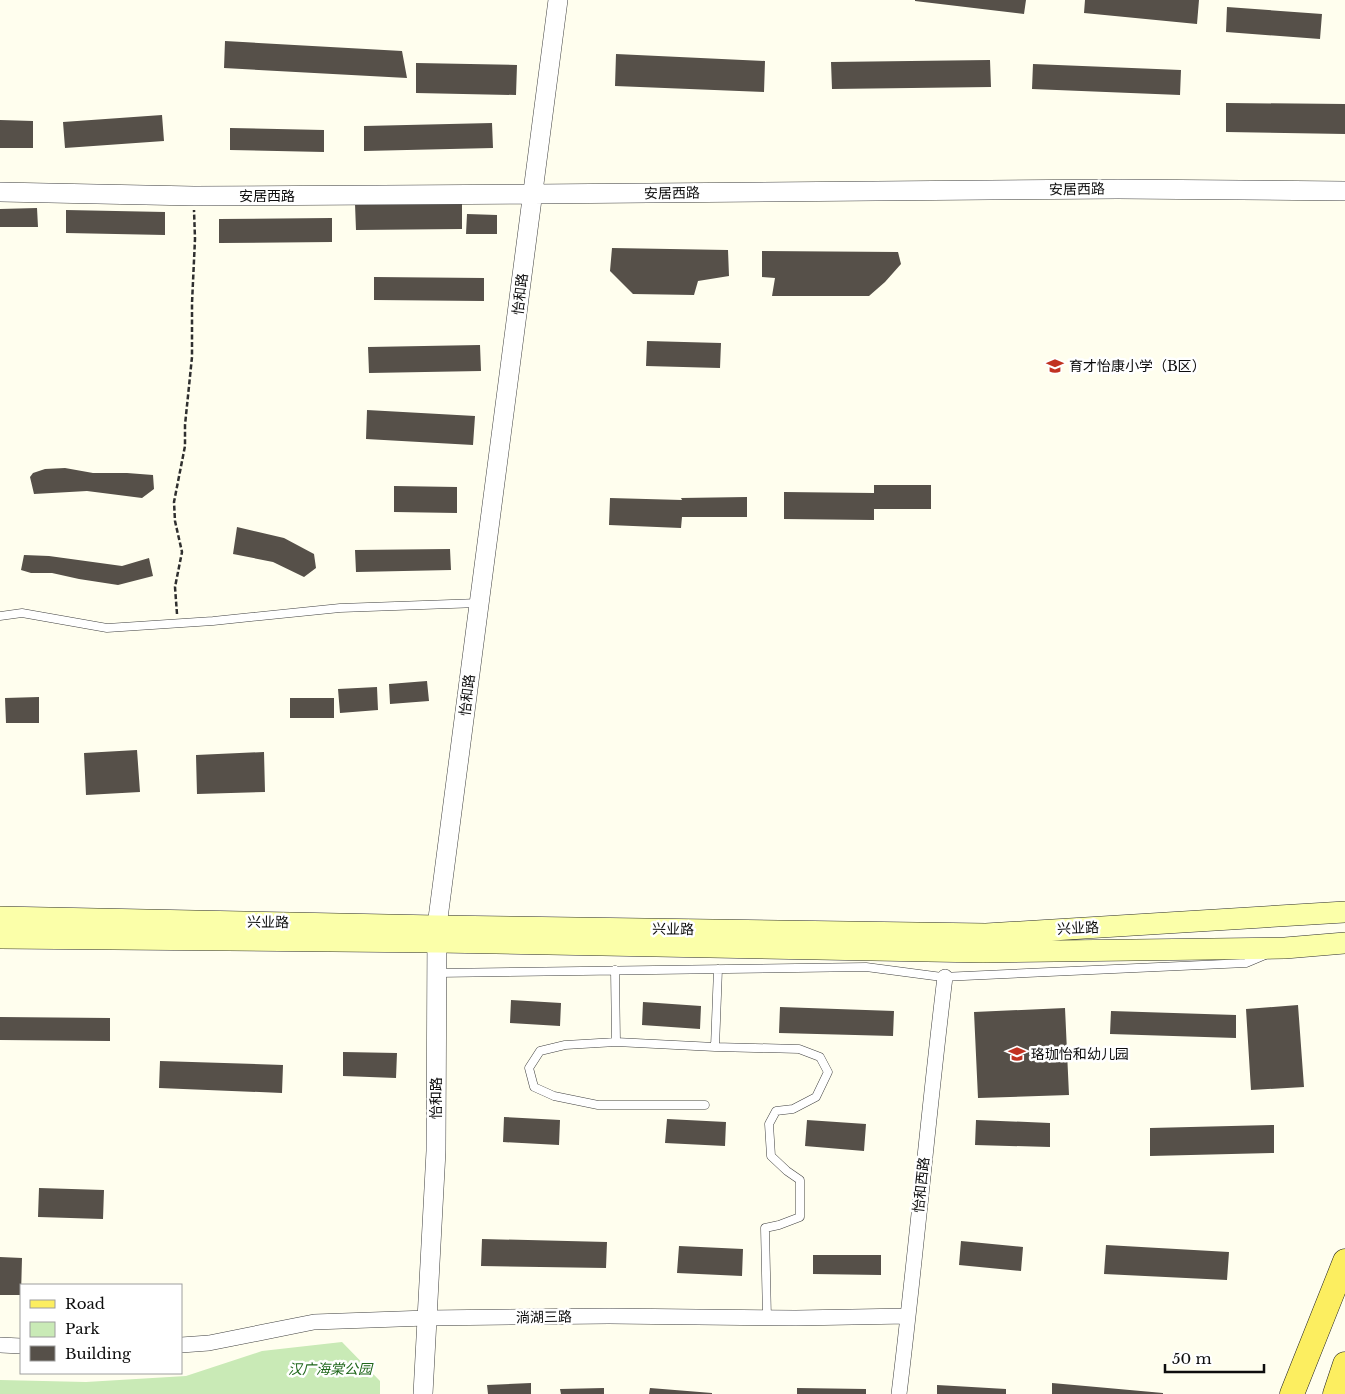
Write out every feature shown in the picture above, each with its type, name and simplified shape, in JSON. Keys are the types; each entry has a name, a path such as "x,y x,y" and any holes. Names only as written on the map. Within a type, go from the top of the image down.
{"main road":[{"name":"兴业路","path":"0,938 437,934 986,934 1345,912"},
{"name":"兴业路","path":"0,917 983,952 1285,948 1345,943"},
{"path":"1292,1394 1345,1261"},
{"path":"1335,1394 1345,1364"}],"street":[{"name":"怡和路","path":"422,1394 436,1151 437,934 558,0"},
{"name":"安居西路","path":"0,192 194,196 1108,189 1345,191"},
{"name":"怡和西路","path":"898,1394 945,977"},
{"name":"淌湖三路","path":"182,1345 209,1343 314,1322 427,1318 609,1316 767,1318 908,1316"},
{"path":"0,1345 20,1346"}],"lane":[{"path":"0,616 22,612 106,628 340,608 479,602"},
{"path":"437,973 866,967 945,977 1246,962 1285,948"},
{"path":"715,1046 718,969"},
{"path":"615,970 616,1042"},
{"path":"705,1105 598,1105 554,1096 534,1087 529,1068 540,1051 565,1045 616,1042 799,1050 820,1057 828,1072 816,1096 793,1109 776,1111 769,1124 771,1156 800,1180 800,1217 765,1228 767,1318"}],"path":[{"path":"178,623 175,587 182,552 175,521 174,502 185,446 185,425 192,357 195,239 194,196"}],"green space":[{"name":"汉广海棠公园","path":"342,1342 380,1381 380,1394 0,1394 0,1380 86,1382 186,1376 262,1351"}],"building":[{"path":"915,0 1026,0 1024,14"},
{"path":"1085,0 1199,0 1197,24 1084,13"},
{"path":"1227,7 1322,14 1320,39 1226,32"},
{"path":"225,41 402,51 407,78 224,68"},
{"path":"616,54 765,61 764,92 615,86"},
{"path":"990,60 991,87 832,89 831,62"},
{"path":"416,63 517,65 516,95 416,93"},
{"path":"1033,64 1181,70 1180,95 1032,89"},
{"path":"1226,103 1345,104 1345,134 1226,132"},
{"path":"162,115 164,141 65,148 63,122"},
{"path":"0,120 33,121 33,148 0,148"},
{"path":"492,123 493,148 364,151 364,126"},
{"path":"230,128 324,130 324,152 230,150"},
{"path":"355,204 462,204 462,229 356,230"},
{"path":"37,208 38,227 0,227 0,209"},
{"path":"66,210 165,212 165,235 66,233"},
{"path":"467,214 497,215 497,234 466,234"},
{"path":"332,218 332,242 219,243 219,219"},
{"path":"612,248 728,250 729,276 698,281 694,295 633,294 610,271"},
{"path":"762,251 898,252 901,264 869,296 772,296 775,278 762,277"},
{"path":"374,277 484,278 484,301 374,300"},
{"path":"647,341 721,343 720,368 646,366"},
{"path":"480,345 481,371 369,373 368,347"},
{"path":"367,410 475,416 473,445 366,439"},
{"path":"65,468 93,473 153,475 154,489 142,498 87,491 34,494 30,477 33,473 45,469"},
{"path":"874,485 931,485 931,509 874,509 874,520 784,519 784,492 874,493"},
{"path":"394,486 457,487 457,513 394,512"},
{"path":"747,497 747,517 682,517 681,528 609,525 610,498 682,500 681,498"},
{"path":"237,527 284,538 314,554 316,568 304,577 273,562 233,554"},
{"path":"450,549 451,570 356,572 355,550"},
{"path":"24,555 49,556 122,566 149,558 153,576 118,585 52,573 31,573 21,570"},
{"path":"427,681 429,701 390,704 389,684"},
{"path":"377,687 378,710 340,713 338,689"},
{"path":"39,697 39,723 6,723 5,698"},
{"path":"290,698 334,698 334,718 290,718"},
{"path":"137,750 140,792 86,795 84,753"},
{"path":"264,752 265,792 197,794 196,755"},
{"path":"511,1000 561,1003 560,1026 510,1023"},
{"path":"643,1002 701,1006 700,1029 642,1025"},
{"path":"1298,1005 1304,1087 1251,1090 1246,1009"},
{"path":"780,1007 894,1011 893,1036 779,1033"},
{"path":"1065,1008 1069,1095 978,1098 974,1012"},
{"path":"1111,1011 1236,1015 1236,1038 1110,1034"},
{"path":"0,1017 110,1018 110,1041 0,1040"},
{"path":"343,1052 397,1053 396,1078 343,1076"},
{"path":"160,1061 283,1065 282,1093 159,1088"},
{"path":"504,1117 560,1120 559,1145 503,1142"},
{"path":"667,1119 726,1122 725,1146 665,1143"},
{"path":"807,1120 866,1124 864,1151 805,1146"},
{"path":"976,1120 1050,1123 1050,1147 975,1145"},
{"path":"1274,1125 1274,1153 1150,1156 1150,1128"},
{"path":"39,1188 104,1190 103,1219 38,1217"},
{"path":"482,1239 607,1242 606,1268 481,1266"},
{"path":"961,1241 1023,1247 1021,1271 959,1265"},
{"path":"1106,1245 1229,1252 1227,1280 1104,1274"},
{"path":"679,1246 743,1249 742,1276 677,1273"},
{"path":"813,1255 881,1255 881,1275 813,1274"},
{"path":"0,1257 22,1258 20,1295 0,1295"},
{"path":"531,1383 531,1394 488,1394 487,1385"},
{"path":"1052,1383 1163,1393 1163,1394 1052,1394"},
{"path":"937,1385 1006,1389 1006,1394 937,1394"},
{"path":"604,1388 604,1394 561,1394 560,1389"},
{"path":"650,1388 712,1393 712,1394 649,1394"},
{"path":"797,1388 866,1389 866,1394 797,1394"}],"place":[{"name":"育才怡康小学（B区）","path":"1055,366"},
{"name":"珞珈怡和幼儿园","path":"1017,1054"}]}
